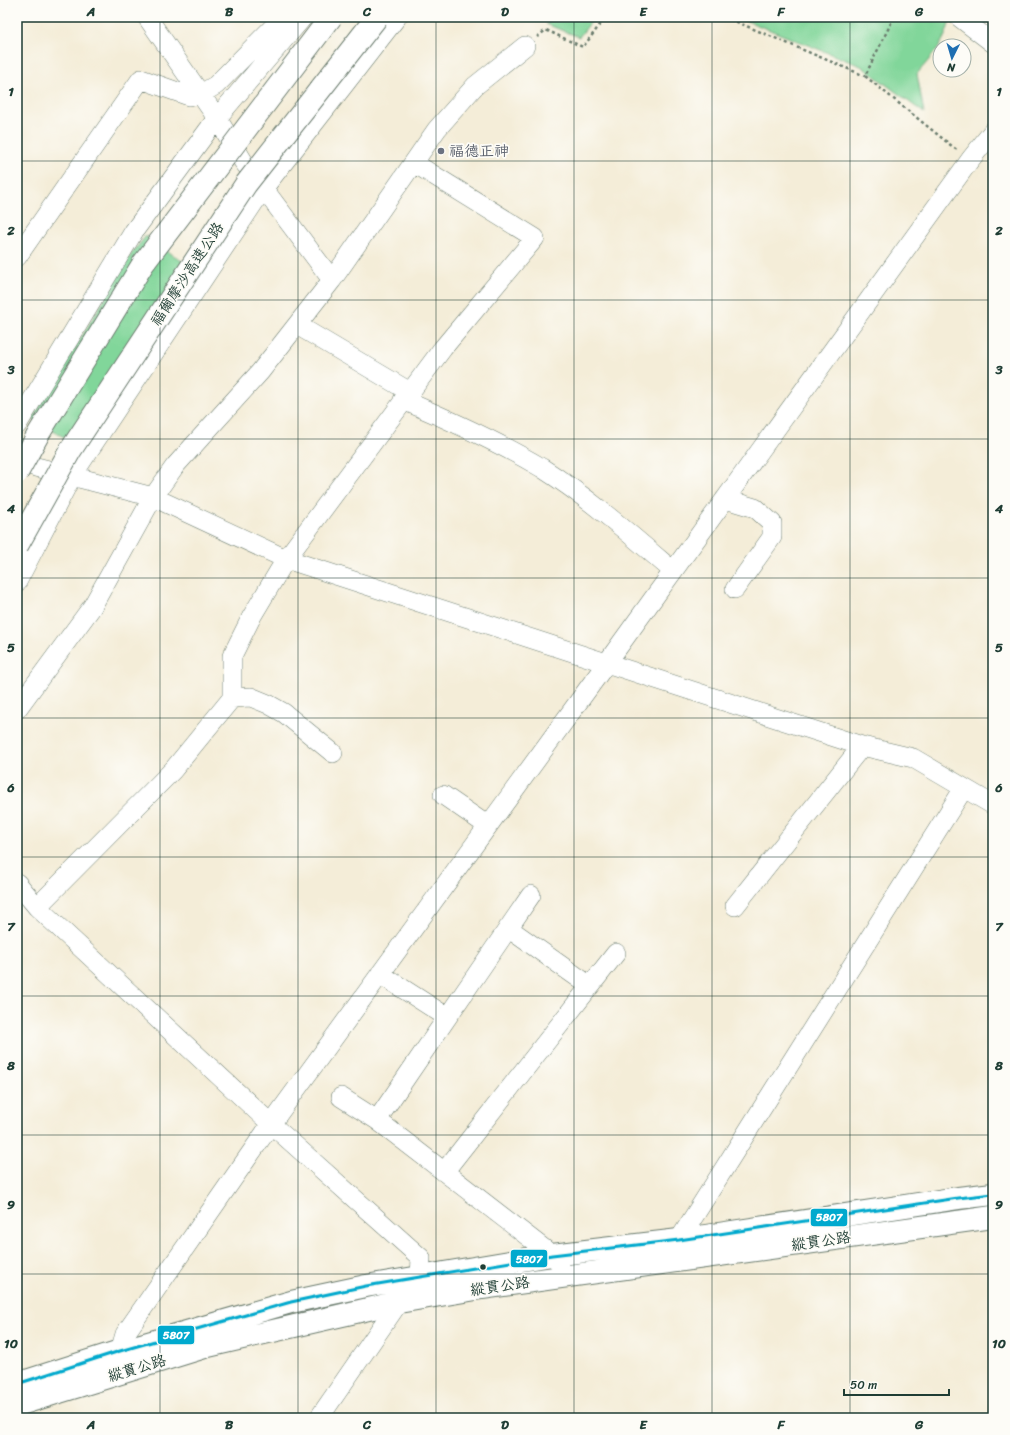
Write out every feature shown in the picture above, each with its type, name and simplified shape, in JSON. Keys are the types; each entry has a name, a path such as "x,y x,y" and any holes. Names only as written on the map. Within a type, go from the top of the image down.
{"main road":[{"path":"17,473 44,426 144,264 331,17"},
{"name":"福爾摩沙高速公路","path":"17,546 70,451 246,184 377,17"},
{"name":"縱貫公路","path":"17,1384 120,1351 291,1302 366,1286 552,1255 679,1240 993,1194"},
{"name":"縱貫公路","path":"17,1405 208,1346 399,1302 482,1288 993,1217"}],"street":[{"path":"147,17 201,94 263,189 332,280"},
{"path":"17,257 141,79 189,96 201,94 216,85 283,17"},
{"path":"17,425 134,231 217,118 303,17"},
{"path":"17,582 72,476 263,189 396,17"},
{"path":"959,17 993,43"},
{"path":"17,709 92,607 153,497 175,466 260,372 332,280 437,129 475,86 525,46"},
{"path":"120,1351 125,1334 271,1124 970,160 993,131"},
{"path":"37,907 173,770 232,698 232,656 252,616 286,559 443,348 535,238 414,163"},
{"path":"297,325 406,396 542,468 590,502 673,571"},
{"path":"17,462 153,497 286,559 862,746 913,758 993,805"},
{"path":"725,499 755,508 772,523 772,536 735,589"},
{"path":"232,698 251,697 284,713 333,753"},
{"path":"736,906 862,746"},
{"path":"679,1240 964,788"},
{"path":"443,795 488,826"},
{"path":"17,883 37,907 271,1124 421,1258 420,1278 399,1302 319,1418"},
{"path":"377,1120 531,895"},
{"path":"508,928 590,986"},
{"path":"444,1172 616,953"},
{"path":"380,974 447,1017"},
{"path":"342,1097 377,1120 552,1255 571,1276"}],"path":[{"path":"525,46 546,30 583,47 606,17"},
{"path":"725,17 865,76 970,160"},
{"path":"865,76 894,17"}],"green space":[{"path":"551,17 595,17 579,37 546,24"},
{"path":"737,17 950,17 949,25 944,38 932,38 932,56 917,74 924,113 861,66"},
{"path":"146,236 199,273 83,448 32,419 132,253"}],"transit line":[{"name":"5807","path":"17,1384 120,1351 291,1302 366,1286 552,1255 679,1240 993,1194"}],"place":[{"name":"福德正神","path":"441,151"}]}
